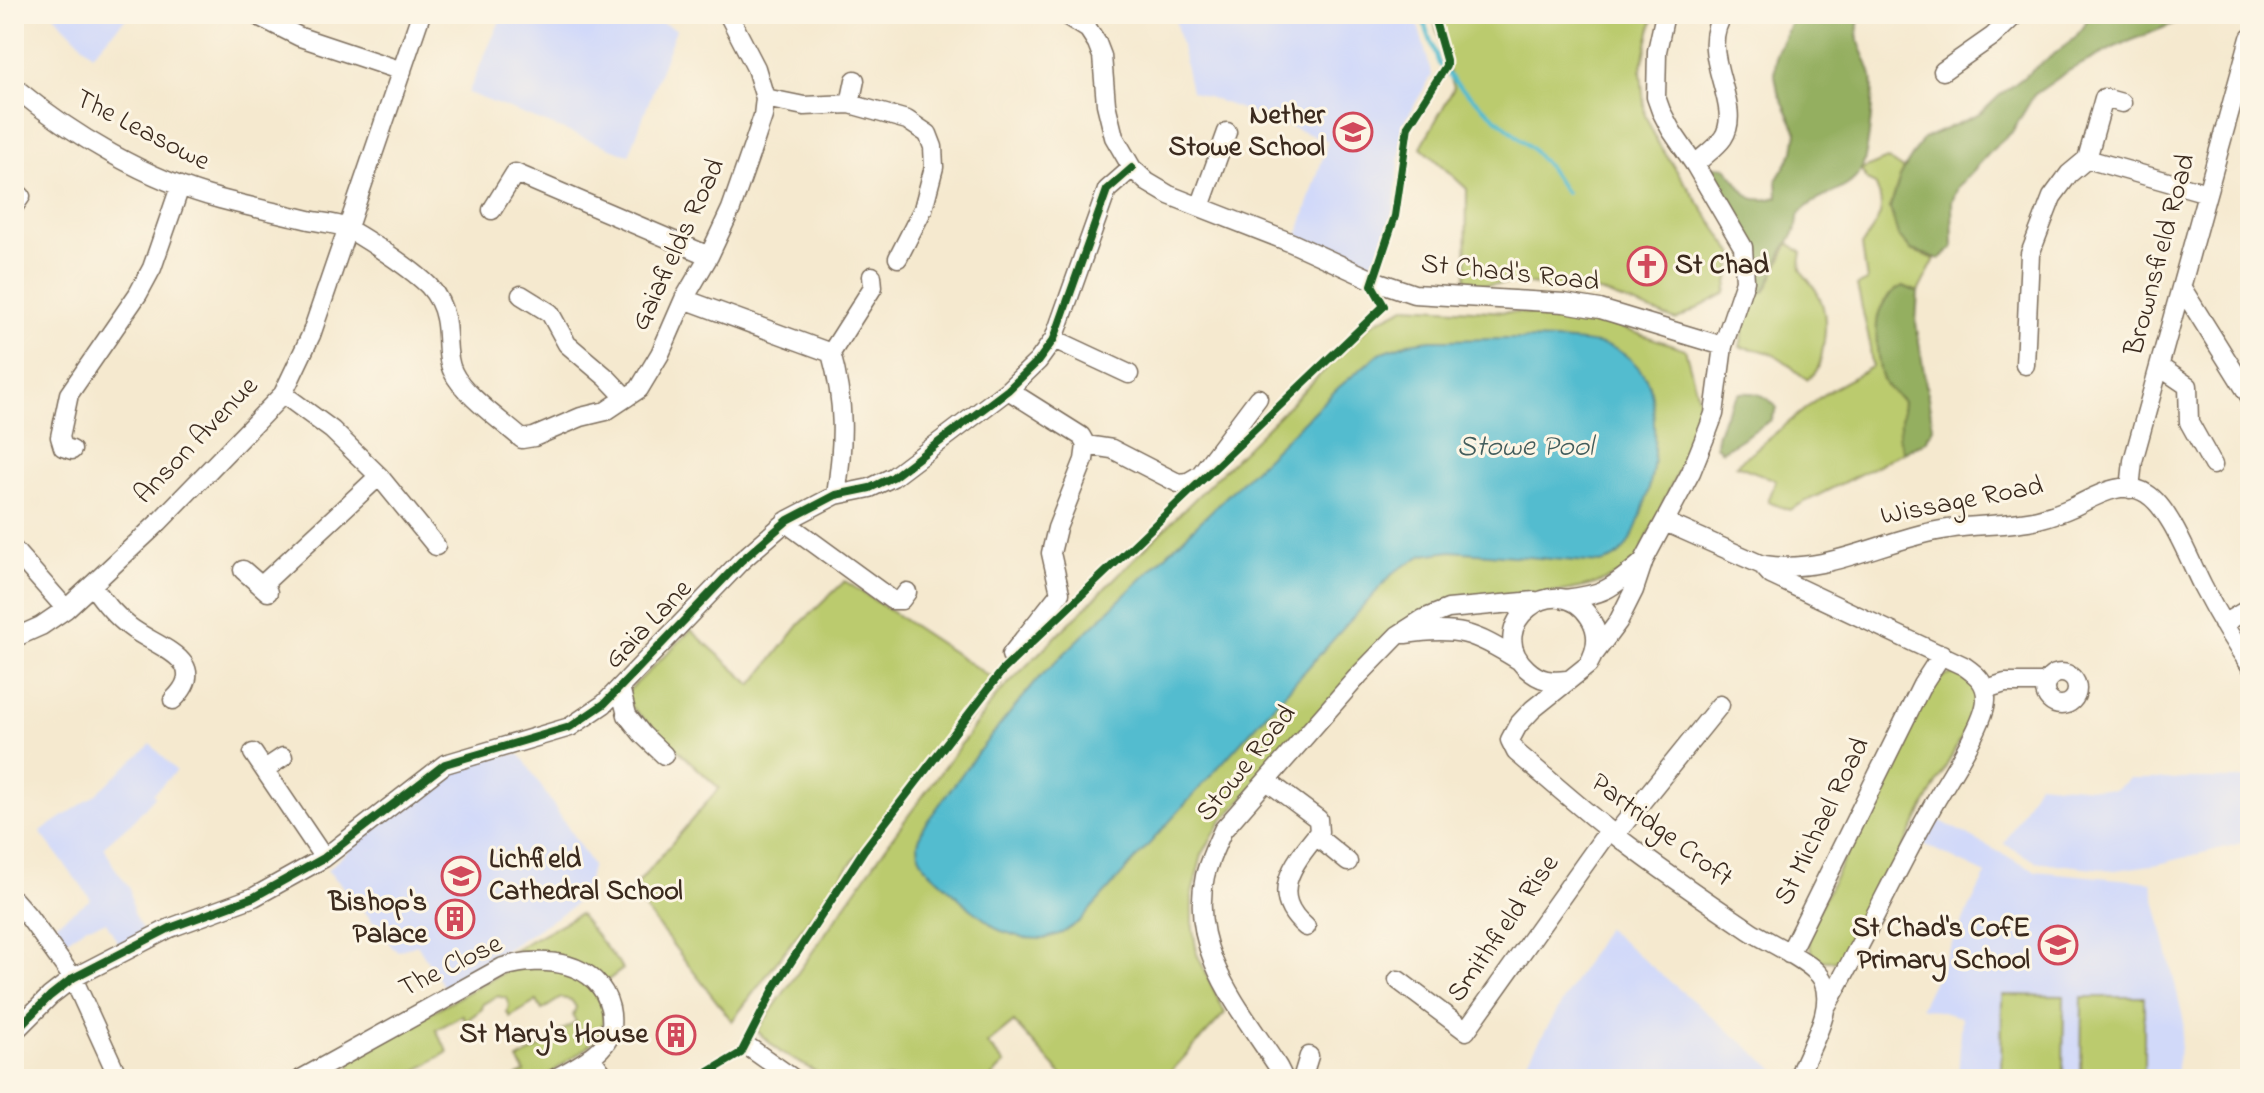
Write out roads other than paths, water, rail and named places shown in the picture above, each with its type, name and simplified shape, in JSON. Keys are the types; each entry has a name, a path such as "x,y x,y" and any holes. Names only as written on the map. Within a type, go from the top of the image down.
{"street":[{"path":"254,14 300,37 402,71"},
{"name":"Anson Avenue","path":"14,638 41,626 66,609 157,524 283,394 311,335 421,14"},
{"path":"728,14 756,68 765,98 804,106 850,104 907,120 928,134 933,147 934,167 923,209 899,245"},
{"path":"1064,14 1088,29 1097,43 1102,56 1106,104 1114,137 1132,168"},
{"path":"1398,635 1456,630 1479,637 1518,660 1541,680 1554,682 1578,675 1618,622 1644,560 1691,472 1714,414 1723,346 1745,281 1743,247 1671,130 1656,97 1657,51 1665,14"},
{"path":"1695,165 1723,139 1729,125 1714,38 1724,14"},
{"path":"1943,71 1993,36 2016,14"},
{"name":"Brownsfield Road","path":"2130,489 2133,461 2250,38"},
{"path":"850,104 855,79"},
{"name":"The Leasowe","path":"14,87 42,111 84,137 180,187 255,208 347,228"},
{"name":"Gaiafields Road","path":"347,228 430,287 441,305 453,373 464,388 522,439 534,437 606,411 639,389 660,354 684,299 731,209 763,116 765,98"},
{"path":"2025,365 2030,254 2052,197 2069,174 2087,159 2104,98 2122,103"},
{"path":"1200,207 1227,132"},
{"path":"2087,159 2207,193"},
{"name":"St Chad's Road","path":"1132,168 1147,182 1169,195 1414,294 1564,303 1600,309 1723,346"},
{"name":"Gaia Lane","path":"14,1032 73,978 170,928 254,897 324,858 445,764 570,727 604,704 741,561 785,522 836,495 870,488 893,477 1008,390 1038,361 1054,339 1107,190 1132,168"},
{"path":"492,210 515,173 709,256"},
{"path":"72,450 63,447 60,437 69,394 138,294 152,268 180,187"},
{"path":"836,495 843,454 842,410 839,381 831,353 875,283"},
{"path":"2182,288 2250,397"},
{"path":"519,295 550,313 567,344 626,398"},
{"path":"684,299 831,353"},
{"path":"1054,339 1129,374"},
{"path":"2160,367 2188,386 2189,422 2213,465"},
{"path":"1008,390 1081,436 1086,445 1084,460 1057,528 1051,553 1060,593 1011,655"},
{"path":"283,394 332,430 379,476 436,546"},
{"path":"1086,445 1112,449 1178,483 1188,482 1200,475 1258,398"},
{"path":"243,570 265,590 379,476"},
{"name":"Wissage Road","path":"1762,565 1784,568 1823,564 1899,539 1947,529 2038,519 2071,508 2110,489 2130,489"},
{"path":"2130,489 2146,493 2158,505 2173,527 2223,624 2250,665"},
{"path":"785,522 892,600 901,600 907,592"},
{"path":"1665,522 1762,565 1771,575 1942,654 1978,676 1986,689 1983,717 1929,811 1827,1005"},
{"path":"14,550 66,609"},
{"path":"1518,660 1512,644 1513,631 1525,609 1551,598 1595,596 1613,587 1644,560"},
{"path":"1823,564 1824,600"},
{"path":"92,585 128,626 167,649 187,669 183,690 173,700"},
{"path":"1565,599 1577,604 1594,624 1597,641 1594,656"},
{"name":"Stowe Road","path":"1284,1079 1211,959 1201,916 1205,878 1223,830 1398,635 1423,619 1448,609 1538,601"},
{"path":"2223,624 2250,608"},
{"name":"St Michael Road","path":"1789,954 1922,685 1942,654"},
{"path":"1533,709 1538,693 1534,676"},
{"path":"1533,709 1567,680"},
{"path":"1986,689 2005,683 2046,683"},
{"path":"620,687 627,715 664,755"},
{"path":"1612,832 1720,705"},
{"name":"Partridge Croft","path":"1533,709 1518,725 1510,740 1516,752 1612,832 1684,886 1789,954"},
{"path":"253,753 324,858"},
{"path":"265,769 283,757"},
{"path":"1267,781 1318,819 1319,832 1296,860 1288,884 1287,897 1292,916 1306,927"},
{"name":"Smithfield Rise","path":"1398,980 1466,1031 1612,832"},
{"path":"1316,836 1348,862"},
{"path":"14,900 73,978 119,1079"},
{"path":"1789,954 1817,971 1826,991 1824,1019 1803,1061 1798,1079"},
{"name":"The Close","path":"301,1079 503,967 519,962 559,964 581,970 596,981 606,994 612,1018 608,1039 590,1057 554,1079"},
{"path":"750,1048 794,1079"},
{"path":"1302,1079 1309,1056"},
{"path":"590,1057 607,1079"}],"water":[{"name":"Stowe Pool","path":"1431,340 1585,342 1619,351 1638,367 1652,395 1653,467 1646,500 1621,553 1612,560 1600,563 1451,551 1423,555 1394,572 1080,921 1062,933 1044,939 1023,938 999,930 971,909 925,867 918,843 923,827 978,752 1036,681 1339,387 1380,353 1408,343"}],"waterway":[{"path":"1421,14 1439,64 1460,87 1531,148 1566,193"}],"place":[{"name":"Nether Stowe School","path":"1353,132"},
{"name":"St Chad","path":"1647,266"},
{"name":"Lichfield Cathedral School","path":"461,876"},
{"name":"Bishop's Palace","path":"455,919"},
{"name":"St Chad's CofE Primary School","path":"2058,945"},
{"name":"St Mary's House","path":"676,1035"}]}
